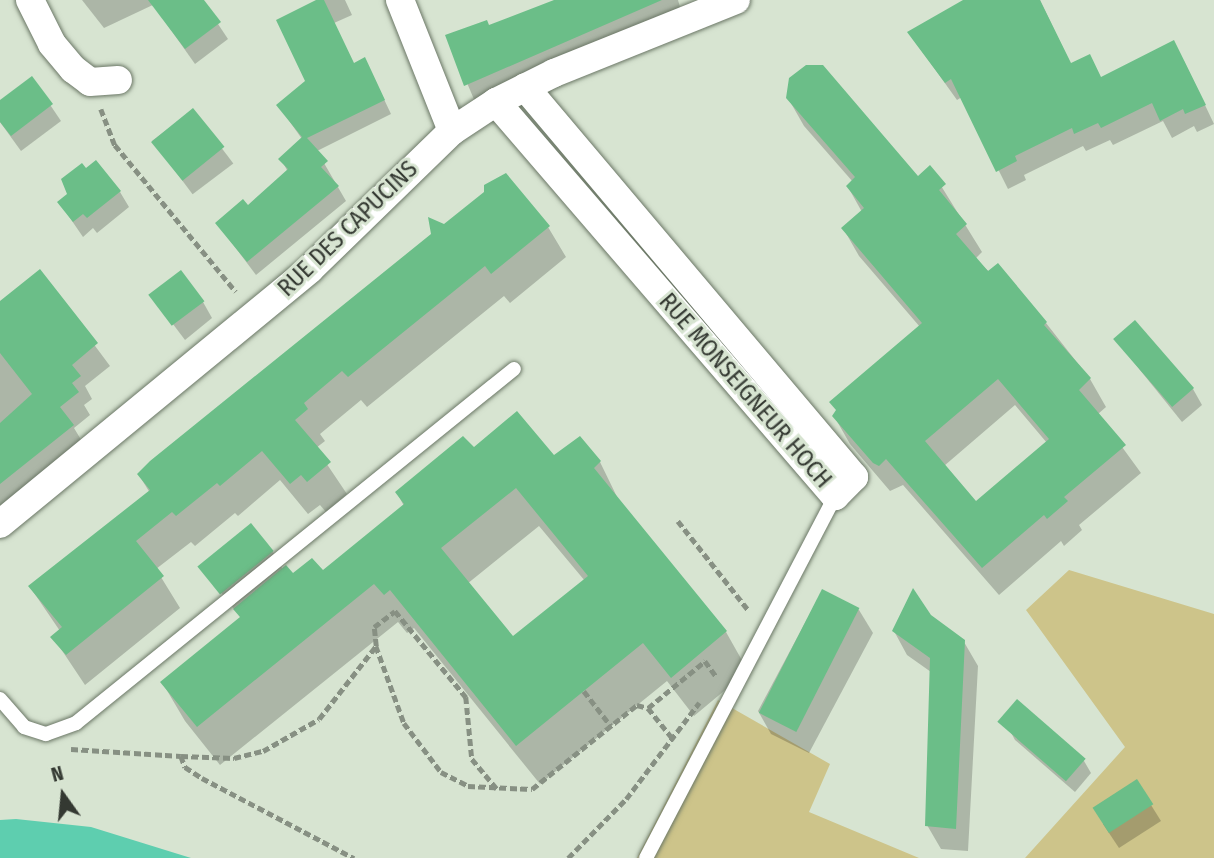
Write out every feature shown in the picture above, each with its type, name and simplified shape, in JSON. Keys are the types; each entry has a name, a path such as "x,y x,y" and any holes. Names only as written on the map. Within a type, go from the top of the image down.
{"street":[{"path":"30,0 52,44 90,82 118,80"},
{"path":"400,0 452,131"},
{"name":"RUE DES CAPUCINS","path":"0,524 310,269 452,131 524,87 725,2"},
{"name":"RUE MONSEIGNEUR HOCH","path":"496,102 835,496 854,477 524,87"}],"lane":[{"path":"0,699 24,727 46,734 76,723 514,369"},
{"path":"646,858 835,496"}],"path":[{"path":"90,82 115,145 255,316"},
{"path":"678,521 749,610 749,618"},
{"path":"498,791 472,759 466,697 395,611 374,627 376,646 404,723 421,750 441,772 468,786 498,791 532,789 637,705 648,708 673,739"},
{"path":"46,734 61,749 234,758 264,751 320,719 376,646"},
{"path":"648,708 705,661 717,678"},
{"path":"710,688 723,668"},
{"path":"584,691 611,726"},
{"path":"568,858 626,799 702,699"},
{"path":"181,756 185,767 202,778 355,858"}],"shaded area":[{"path":"1069,570 1214,614 1214,858 1025,858 1125,747 1026,610"},
{"path":"718,700 830,764 809,812 919,858 637,858"},
{"path":"16,819 91,827 191,858 0,858 0,820"}],"building":[{"path":"148,0 204,0 221,22 185,49"},
{"path":"316,0 324,0 354,63 365,57 385,100 307,138 328,161 321,167 339,186 247,262 215,223 243,199 248,205 288,169 278,159 302,137 276,105 305,81 276,20"},
{"path":"554,0 662,0 464,86 445,35 487,20 489,25"},
{"path":"963,0 1040,0 1071,63 1090,54 1101,77 1174,40 1206,105 1185,114 1183,109 1160,121 1152,103 1101,128 1098,123 1074,134 1072,128 1015,156 1017,161 996,172 951,79 945,83 907,32"},
{"path":"806,65 823,65 918,176 930,165 946,184 939,190 967,224 956,234 988,271 998,263 1047,322 1044,325 1091,378 1079,390 1126,445 1064,497 1068,501 1047,519 1044,515 982,568 886,459 879,466 873,463 832,416 836,410 829,402 922,323 841,228 864,208 846,186 855,177 786,98 789,78","holes":["998,379 1049,439 976,501 925,441"]},
{"path":"32,76 53,104 11,136 0,122 0,100"},
{"path":"193,108 224,147 183,181 151,142"},
{"path":"96,160 121,191 87,218 83,214 73,222 57,202 67,194 61,179 82,163 86,168"},
{"path":"506,173 550,226 491,274 485,266 348,377 342,371 304,403 308,409 295,420 331,462 307,482 301,475 290,484 262,451 220,486 217,483 176,516 172,512 136,541 164,576 66,655 50,637 62,627 28,586 150,490 137,474 150,461 431,234 428,217 444,224 484,192 484,185"},
{"path":"40,269 98,343 72,365 81,376 72,383 79,392 60,407 74,425 0,484 0,423 32,394 0,353 0,301"},
{"path":"181,270 204,301 172,326 148,295"},
{"path":"1135,320 1194,388 1172,407 1113,339"},
{"path":"517,411 554,455 580,436 601,461 594,468 727,631 671,678 643,643 516,746 390,590 384,595 374,584 197,727 160,682 240,617 233,609 286,565 293,573 312,558 323,570 404,504 395,492 463,436 474,447","holes":["516,488 588,576 513,636 441,548"]},
{"path":"251,523 274,551 220,594 197,566"},
{"path":"913,588 931,615 965,640 956,829 925,826 930,658 892,631"},
{"path":"822,589 859,608 796,732 759,713"},
{"path":"1017,699 1086,759 1066,781 997,722"},
{"path":"1137,779 1153,804 1109,833 1093,808"}]}
